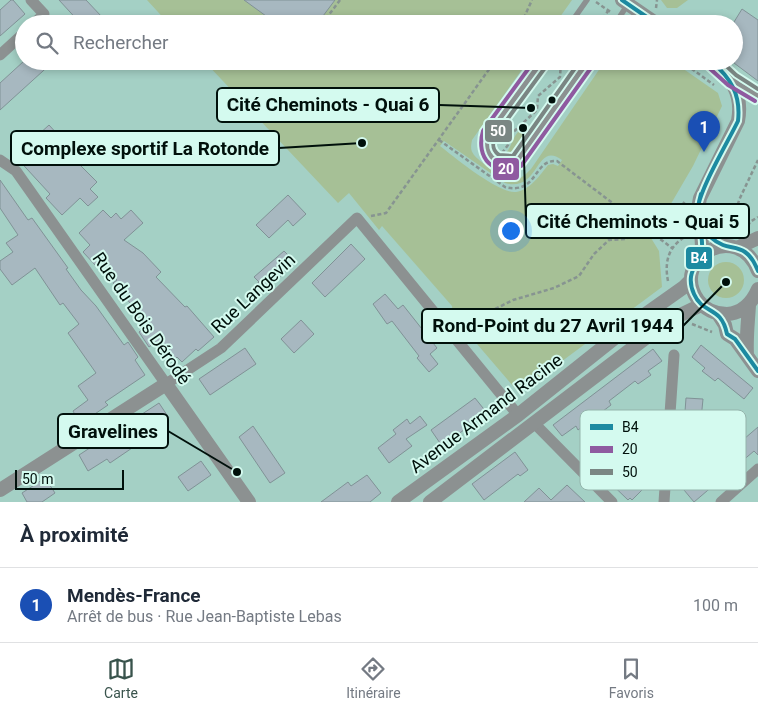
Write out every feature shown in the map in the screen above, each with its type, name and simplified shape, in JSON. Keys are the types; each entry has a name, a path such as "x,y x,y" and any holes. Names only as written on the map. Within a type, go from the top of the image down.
{"street":[{"path":"31,0 43,15"},
{"path":"625,2 653,15"},
{"path":"0,55 15,41"},
{"path":"699,258 702,247 701,228 697,214 700,198 738,121 740,110 732,80 721,70"},
{"name":"Rue du Bois Dérodé","path":"0,160 16,171 249,502"},
{"path":"357,218 518,415"},
{"name":"Rue Langevin","path":"166,384 221,348 357,218"},
{"path":"701,228 714,240 750,257 758,271"},
{"path":"758,238 731,247 715,247 706,252 693,267 691,280 694,294 701,305 718,314 740,311 749,305 758,289"},
{"name":"Avenue Armand Racine","path":"398,502 518,415 636,321 691,280"},
{"name":"Avenue Armand Racine","path":"430,502 668,321 701,305"},
{"path":"747,355 746,339 749,305"},
{"path":"718,314 725,325 727,334 735,339 758,371"},
{"path":"670,410 674,355"},
{"path":"0,490 166,384"},
{"path":"534,423 580,470"},
{"path":"746,480 758,469"},
{"path":"600,490 612,502"},
{"path":"721,502 734,490"}],"lane":[{"path":"576,15 587,0"},
{"path":"619,15 625,2"},
{"path":"535,70 489,133 485,142 486,150 496,161 505,164 516,161 582,70"},
{"path":"732,80 758,96"}],"path":[{"path":"329,15 340,0"},
{"path":"525,15 532,0"},
{"path":"657,0 657,15"},
{"path":"605,15 608,11"},
{"path":"357,218 386,213 489,70"},
{"path":"487,174 508,145 510,136 537,110 538,96 560,77 560,70"},
{"path":"693,70 718,88"},
{"path":"439,140 504,187 513,189 522,187 530,182 544,164 556,161 672,248"},
{"path":"731,223 740,198 758,160"},
{"path":"748,228 750,222 758,218"},
{"path":"444,324 454,321 471,321 513,300 554,288 578,276 594,254 609,240 625,239 648,229"},
{"path":"674,355 678,325"}],"green space":[{"path":"147,0 572,0 561,15 161,15"},
{"path":"661,0 688,0 677,8 667,8"},
{"path":"212,70 522,70 471,144 471,150 477,158 510,180 521,177 531,169 599,70 685,70 718,93 722,106 693,166 651,238 659,251 662,287 519,393 453,316 452,306 382,226 379,230 349,193 338,203","holes":["444,141 505,183 516,184 525,181 541,161 547,157 553,156 562,160 558,166 548,165 530,185 516,192 508,191 488,181 440,146"]},
{"path":"519,131 522,133 522,145 513,154 506,153 515,136"},
{"path":"726,262 733,263 739,267 743,273 743,287 739,293 733,297 726,298 719,297 713,293 709,287 708,280 709,273 713,267 719,263"}],"building":[{"path":"13,0 25,14 15,15 15,23 0,36 0,10"},
{"path":"59,0 86,0 100,15 73,15"},
{"path":"244,0 335,0 324,15 265,15"},
{"path":"742,9 758,20 758,81 743,70 743,15 738,15"},
{"path":"15,69 44,70 0,110 0,83"},
{"path":"49,125 82,161 79,164 97,182 90,189 98,197 88,206 80,198 62,215 46,198 50,194 15,156"},
{"path":"0,180 28,220 32,218 68,268 66,269 81,290 96,306 124,345 128,342 138,357 135,360 145,375 105,402 108,405 86,420 85,418 79,422 73,411 88,400 78,386 96,373 68,333 79,324 63,303 60,305 35,268 12,285 0,269 0,261 13,252 6,243 18,235 0,208"},
{"path":"288,195 306,214 293,226 288,220 269,238 256,225"},
{"path":"103,210 111,218 116,213 121,219 131,210 143,223 124,240 143,253 161,272 156,277 185,307 187,306 214,337 198,351 196,349 182,362 177,357 173,361 156,342 149,347 139,332 148,324 113,283 117,280 101,263 97,267 83,252 90,245 79,233"},
{"path":"351,244 365,259 325,297 312,283"},
{"path":"284,251 295,262 262,294 254,286 259,282 254,277"},
{"path":"385,294 398,309 403,305 437,348 430,354 438,364 429,372 392,321 387,324 373,304"},
{"path":"301,320 314,334 294,353 281,339"},
{"path":"701,345 753,388 744,399 718,378 715,381 702,371 705,368 692,357"},
{"path":"245,348 256,364 210,395 199,379"},
{"path":"653,349 662,361 648,371 651,375 638,384 635,381 609,401 611,405 604,410 580,410 580,428 578,430 576,426 562,436 553,425"},
{"path":"475,398 487,413 442,446 431,430"},
{"path":"686,398 703,399 702,410 685,410"},
{"path":"159,403 169,418 133,442 135,446 110,463 107,459 88,471 79,455 102,440 105,446 139,422 136,418"},
{"path":"420,416 427,425 406,439 412,446 389,463 378,448 396,434 393,430 407,419 410,424"},
{"path":"253,426 285,473 270,483 239,437"},
{"path":"758,427 758,455 754,451 746,458 746,437"},
{"path":"515,452 528,470 520,476 518,474 484,500 472,484"},
{"path":"201,461 211,475 188,491 178,477"},
{"path":"367,475 381,493 370,502 321,502 348,482 351,486"},
{"path":"45,478 55,493 42,502 27,502 22,493"},
{"path":"567,485 585,502 524,502 539,488 551,500"},
{"path":"618,490 642,490 632,500 630,498 628,500"},
{"path":"684,490 708,490 694,502"}],"transit line":[{"name":"B4","path":"622,0 644,15"},
{"name":"20","path":"527,70 483,131 481,141 484,157 495,167 511,169 521,166 589,70"},
{"name":"50","path":"543,70 495,136 493,147 499,155 513,156 574,70"},
{"name":"20","path":"711,70 728,85 755,101"},
{"name":"B4","path":"721,70 736,95 739,112 738,121 702,192 697,213 702,247 692,274 691,286 698,301 721,318 727,334 735,339 758,371"},
{"name":"50","path":"731,70 758,89"},
{"name":"B4","path":"701,194 699,217 705,230 723,245 745,252 751,258 758,271"}],"place":[{"name":"Cité Cheminots - Quai 6","path":"531,108"},
{"name":"Cité Cheminots - Quai 5","path":"523,128"},
{"name":"Complexe sportif La Rotonde","path":"362,143"},
{"name":"Mendès-France","path":"704,152"},
{"name":"Rond-Point du 27 Avril 1944","path":"726,282"},
{"name":"Gravelines","path":"237,472"}]}
